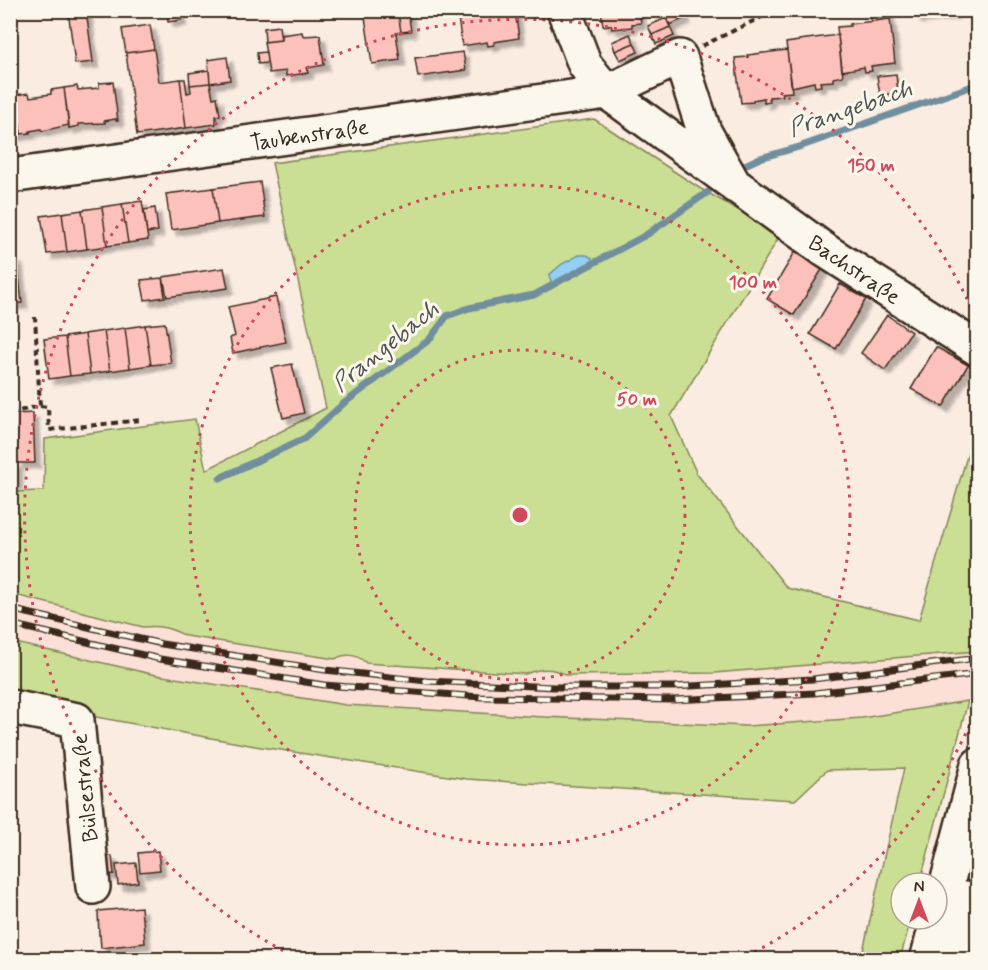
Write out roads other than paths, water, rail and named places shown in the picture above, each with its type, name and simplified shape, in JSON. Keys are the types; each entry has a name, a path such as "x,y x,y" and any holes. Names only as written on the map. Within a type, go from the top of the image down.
{"main road":[{"name":"Bachstraße","path":"564,10 585,65 608,92 826,251 978,349"},
{"name":"Bachstraße","path":"680,57 704,131 735,186"},
{"name":"Taubenstraße","path":"10,176 608,92 680,57"},
{"name":"Bülsestraße","path":"10,707 77,720 93,887"},
{"path":"927,960 978,765"},
{"path":"952,960 978,843"}],"water":[{"path":"579,255 592,258 594,264 552,285 549,275 562,264"}],"waterway":[{"name":"Prangebach","path":"736,169 760,158 799,147 978,84"},
{"name":"Prangebach","path":"220,478 305,438 343,404 429,340 447,316 469,308 534,295 646,235 708,192"}],"railway":[{"path":"10,609 162,644 325,670 427,681 554,687 673,687 813,679 978,658"},
{"path":"10,624 160,659 324,685 481,697 673,700 814,693 978,674"}]}
